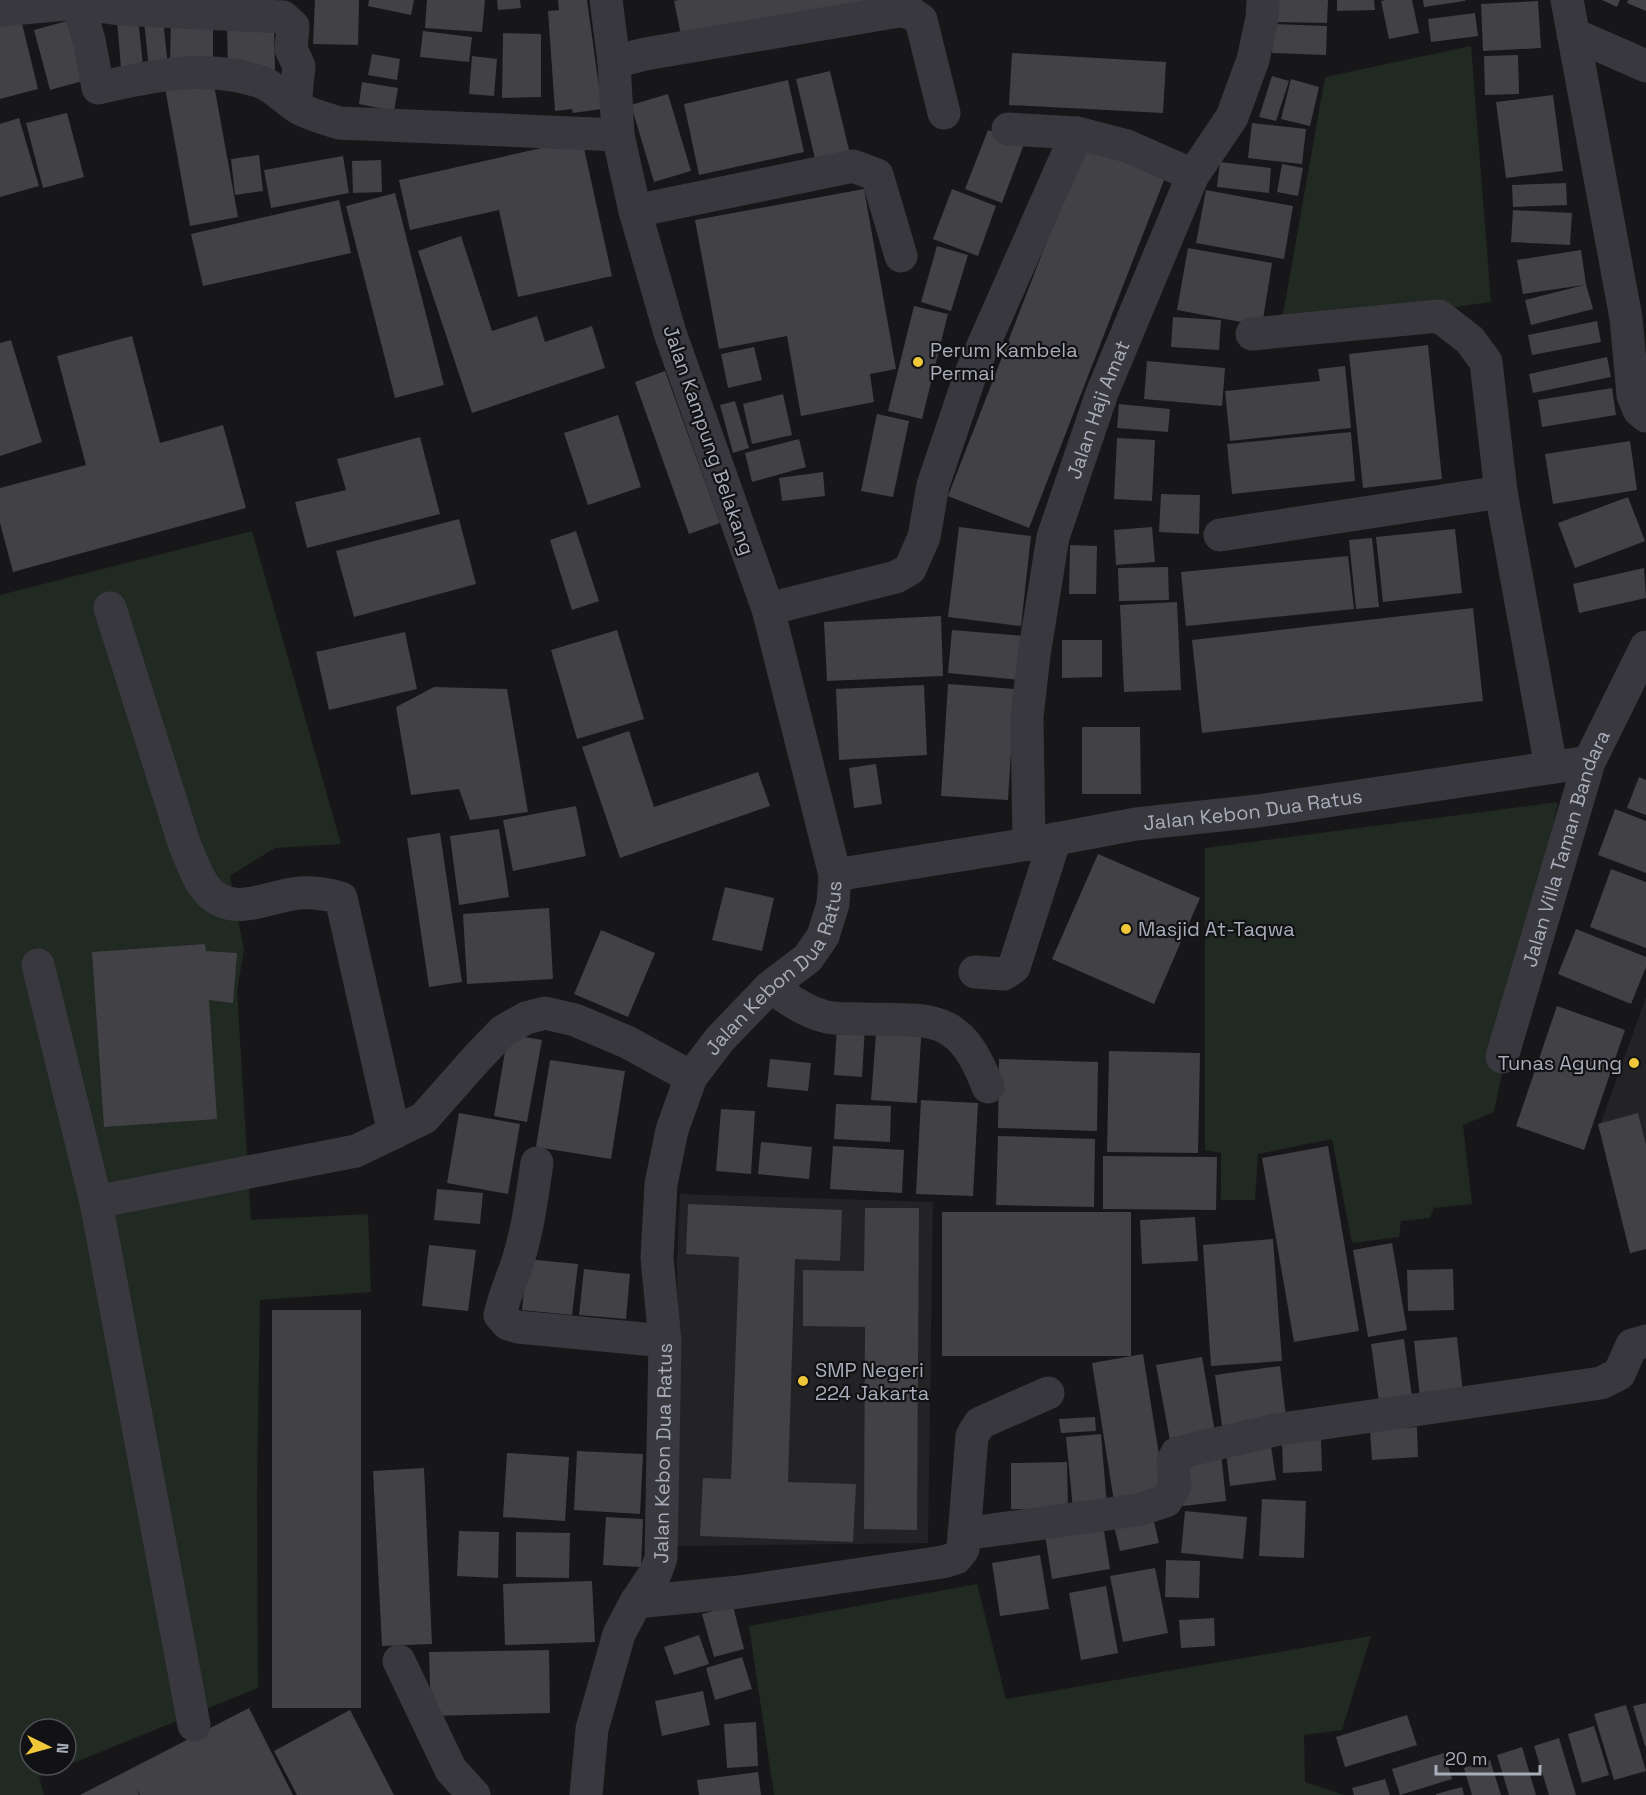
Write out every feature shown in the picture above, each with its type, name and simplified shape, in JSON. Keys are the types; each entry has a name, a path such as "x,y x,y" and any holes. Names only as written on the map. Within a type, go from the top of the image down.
{"street":[{"name":"Jalan Kampung Belakang","path":"606,0 614,62 618,135 635,211 670,333 768,609 835,875"},
{"name":"Jalan Haji Amat","path":"975,972 1004,974 1014,967 1042,842 1028,717 1034,654 1053,537 1102,393 1187,172 1232,117 1253,60 1262,18 1263,0"},
{"path":"1567,0 1636,308 1633,396 1639,410 1646,416"},
{"path":"0,10 78,1 119,9 283,17 293,26 291,49 299,66 295,105"},
{"path":"78,1 89,40 98,88 144,77 190,71 260,81 301,109 339,123 618,135"},
{"path":"614,62 645,54 899,11 910,13 921,20 944,113"},
{"path":"1574,34 1646,66"},
{"path":"1008,129 1077,134 1127,147 1187,172"},
{"path":"768,609 896,577 910,569 924,537 933,485 971,373 1077,134"},
{"path":"635,211 853,166 877,175 901,256"},
{"path":"1252,334 1439,316 1470,340 1486,362 1501,492 1551,767"},
{"path":"1220,535 1501,492"},
{"path":"110,608 185,846 201,882 210,893 223,902 251,905 298,893 324,893 341,898 394,1132"},
{"name":"Jalan Villa Taman Bandara","path":"1502,1057 1589,762 1646,647"},
{"name":"Jalan Kebon Dua Ratus","path":"586,1795 592,1730 620,1634 636,1602 656,1572 661,1558 665,1341 657,1258 661,1184 672,1130 691,1077 720,1039 770,987 808,958 823,936 832,904 835,875 1042,842 1136,824 1258,811 1589,762"},
{"path":"38,965 96,1202 194,1725"},
{"path":"770,987 805,1010 830,1018 939,1023 953,1031 967,1044 988,1087"},
{"path":"96,1202 356,1151 424,1118 503,1031 526,1018 545,1012 575,1020 627,1042 691,1077"},
{"path":"537,1163 526,1233 500,1315 508,1324 518,1327 665,1341"},
{"path":"964,1534 1137,1510 1166,1501 1174,1486 1173,1461 1178,1453 1193,1449 1275,1430 1601,1383 1619,1374 1632,1345 1646,1341"},
{"path":"636,1602 740,1592 943,1562 956,1558 963,1548 972,1436 980,1423 1048,1393"},
{"path":"399,1661 451,1770 474,1795"}],"shaded area":[{"path":"1471,46 1491,302 1280,331 1325,77"},
{"path":"252,531 341,844 275,848 230,876 244,950 237,991 251,1220 368,1214 371,1292 260,1300 257,1492 258,1688 78,1761 78,1717 18,1717 18,1777 39,1777 44,1795 0,1795 0,595"},
{"path":"1558,802 1494,1112 1463,1125 1472,1204 1434,1208 1430,1218 1401,1221 1399,1237 1352,1243 1332,1139 1258,1154 1255,1200 1221,1200 1221,1153 1205,1150 1205,848"},
{"name":"Tunas Agung","path":"1646,997 1646,1249 1630,1254 1599,1128"},
{"name":"SMP Negeri 224 Jakarta","path":"680,1194 933,1202 928,1543 676,1546 678,1498 677,1264"},
{"path":"977,1584 1006,1699 1371,1636 1342,1730 1304,1735 1305,1782 1344,1795 774,1795 749,1626"}],"building":[{"path":"315,0 359,0 358,45 313,44"},
{"path":"369,0 414,0 411,15 368,6"},
{"path":"427,0 485,0 482,32 425,28"},
{"path":"497,0 520,0 521,8 498,10"},
{"path":"558,0 587,0 602,109 573,113 572,109 555,111 548,11 559,10"},
{"path":"868,0 682,40 674,1"},
{"path":"1276,0 1328,0 1327,23 1275,22"},
{"path":"1337,0 1374,0 1375,10 1337,11"},
{"path":"1412,0 1419,33 1389,39 1381,1"},
{"path":"1423,0 1465,0 1465,1 1424,7"},
{"path":"1602,0 1620,0 1617,7"},
{"path":"1628,0 1646,0 1646,11 1627,3"},
{"path":"1538,1 1541,48 1483,51 1481,4"},
{"path":"19,11 38,89 0,99 0,16"},
{"path":"1475,13 1478,36 1431,42 1428,19"},
{"path":"171,16 213,17 213,62 170,63"},
{"path":"78,18 94,78 50,90 34,30"},
{"path":"138,18 143,66 121,68 117,20"},
{"path":"163,19 168,66 149,68 144,21"},
{"path":"274,22 275,71 228,72 227,23"},
{"path":"1273,24 1327,26 1326,55 1272,53"},
{"path":"423,31 472,37 469,62 420,57"},
{"path":"503,33 541,34 541,97 502,98"},
{"path":"1012,53 1166,62 1163,113 1009,105"},
{"path":"372,54 400,59 397,80 368,75"},
{"path":"1518,55 1519,94 1485,95 1484,56"},
{"path":"472,56 497,59 494,96 469,94"},
{"path":"830,71 851,158 817,167 796,79"},
{"path":"1272,76 1289,81 1276,121 1259,117"},
{"path":"213,79 238,217 190,226 165,88"},
{"path":"1291,79 1319,87 1310,126 1281,119"},
{"path":"788,80 804,152 699,175 684,104"},
{"path":"362,82 398,88 394,111 359,104"},
{"path":"668,94 691,171 654,182 631,105"},
{"path":"1553,95 1563,171 1506,178 1496,102"},
{"path":"67,113 84,177 43,188 26,123"},
{"path":"19,118 39,186 0,197 0,124"},
{"path":"1252,123 1306,129 1302,164 1248,158"},
{"path":"988,130 1024,144 1002,203 965,189"},
{"path":"1087,138 1168,170 1029,528 948,496"},
{"path":"582,139 612,276 518,297 499,210 410,230 399,180"},
{"path":"259,155 263,191 235,195 231,159"},
{"path":"343,156 349,193 271,208 264,170"},
{"path":"381,160 382,192 353,193 352,161"},
{"path":"1220,162 1271,168 1269,193 1217,187"},
{"path":"1282,164 1303,168 1298,196 1277,192"},
{"path":"1566,183 1567,205 1513,207 1512,185"},
{"path":"864,189 896,369 870,374 874,402 801,416 787,336 719,349 695,220"},
{"path":"952,189 996,206 978,256 933,239"},
{"path":"1206,190 1293,206 1284,259 1196,243"},
{"path":"395,193 444,385 395,398 346,206"},
{"path":"339,200 351,253 203,286 191,234"},
{"path":"1513,210 1572,213 1570,245 1511,242"},
{"path":"461,236 492,331 537,316 545,342 592,326 605,368 472,413 418,251"},
{"path":"937,246 968,255 951,311 921,302"},
{"path":"1188,248 1272,263 1262,326 1177,310"},
{"path":"1581,250 1586,284 1593,309 1531,325 1525,300 1584,285 1523,294 1517,260"},
{"name":"Perum Kambela Permai","path":"914,306 948,314 922,419 888,411"},
{"path":"1173,317 1221,320 1219,350 1171,347"},
{"path":"1597,321 1601,342 1532,355 1528,335"},
{"path":"132,336 160,443 223,425 246,508 13,572 0,523 0,488 86,465 57,356"},
{"path":"11,340 42,442 0,456 0,343"},
{"path":"1428,345 1442,479 1363,488 1349,354"},
{"path":"754,347 762,380 728,388 721,354"},
{"path":"1607,357 1611,377 1533,393 1529,374"},
{"path":"1147,361 1225,368 1222,406 1144,399"},
{"path":"1345,366 1351,428 1230,441 1225,391 1320,381 1318,369"},
{"path":"665,371 720,523 689,534 635,382"},
{"path":"1612,388 1616,415 1542,427 1538,400"},
{"path":"783,394 792,435 752,444 743,404"},
{"path":"735,401 749,448 733,453 720,405"},
{"path":"1119,404 1170,409 1168,432 1117,428"},
{"path":"877,414 909,421 893,497 861,491"},
{"path":"618,415 641,487 588,505 564,433"},
{"path":"1351,432 1355,481 1232,494 1227,444"},
{"path":"420,437 440,514 307,548 295,502 346,490 337,459"},
{"path":"1117,438 1155,440 1152,501 1114,499"},
{"path":"799,439 806,467 752,482 745,453"},
{"path":"1630,441 1637,490 1553,504 1545,454"},
{"path":"823,472 825,496 782,501 779,478"},
{"path":"1161,494 1200,495 1199,534 1159,532"},
{"path":"1628,497 1645,541 1575,568 1558,523"},
{"path":"459,519 476,584 354,617 336,551"},
{"path":"959,527 1031,536 1021,626 948,617"},
{"path":"1152,527 1155,562 1116,565 1114,530"},
{"path":"1455,529 1462,593 1383,602 1376,537"},
{"path":"576,531 599,601 572,610 550,540"},
{"path":"1372,538 1379,607 1356,609 1349,540"},
{"path":"1070,545 1097,546 1096,594 1069,594"},
{"path":"1348,556 1354,609 1186,626 1181,572"},
{"path":"1168,567 1169,600 1119,601 1118,568"},
{"path":"1644,568 1646,598 1579,613 1573,584"},
{"path":"1177,602 1181,690 1124,692 1120,605"},
{"path":"1473,608 1483,701 1202,733 1192,640"},
{"path":"941,616 943,676 827,681 824,622"},
{"path":"617,630 644,719 577,739 551,650"},
{"path":"952,630 1024,636 1020,680 948,673"},
{"path":"405,632 417,689 329,710 316,652"},
{"path":"1062,640 1102,640 1102,677 1062,678"},
{"path":"948,684 1015,689 1008,800 941,796"},
{"path":"924,685 927,755 839,760 836,689"},
{"path":"434,687 507,689 528,812 470,820 459,789 411,795 396,707"},
{"path":"1082,727 1140,727 1141,794 1082,794"},
{"path":"629,731 654,807 758,772 770,806 620,858 582,747"},
{"path":"876,764 882,804 854,808 849,768"},
{"path":"1639,777 1646,780 1646,815 1627,808"},
{"path":"576,806 586,856 513,871 503,820"},
{"path":"1615,809 1646,821 1646,873 1598,855"},
{"path":"499,829 509,897 459,905 450,836"},
{"path":"440,833 462,982 429,987 407,838"},
{"name":"Masjid At-Taqwa","path":"1098,854 1200,898 1154,1004 1052,959"},
{"path":"1611,869 1646,882 1646,948 1590,927"},
{"path":"725,887 774,898 762,951 712,940"},
{"path":"549,908 553,979 467,984 463,914"},
{"path":"1576,929 1646,957 1646,967 1631,1004 1558,974"},
{"path":"601,930 655,953 628,1017 574,994"},
{"path":"205,944 206,951 237,953 233,1003 209,1000 217,1119 104,1127 92,952"},
{"path":"1557,1006 1625,1030 1584,1150 1516,1126"},
{"path":"877,1020 922,1023 917,1103 871,1100"},
{"path":"837,1026 865,1027 862,1077 834,1075"},
{"path":"508,1034 542,1040 527,1122 494,1116"},
{"path":"1109,1051 1200,1053 1198,1153 1107,1152"},
{"path":"770,1059 811,1063 808,1091 767,1087"},
{"path":"999,1059 1098,1062 1097,1131 998,1128"},
{"path":"550,1060 625,1071 611,1159 536,1147"},
{"path":"921,1100 978,1103 973,1196 916,1194"},
{"path":"836,1104 891,1106 890,1142 834,1139"},
{"path":"721,1109 755,1111 751,1174 716,1171"},
{"path":"459,1113 520,1124 508,1194 447,1183"},
{"name":"Tunas Agung","path":"1638,1113 1646,1145 1646,1249 1630,1253 1598,1124"},
{"path":"998,1136 1095,1139 1094,1207 996,1205"},
{"path":"761,1142 812,1147 809,1179 758,1174"},
{"path":"833,1146 904,1150 902,1193 830,1189"},
{"path":"1328,1146 1359,1331 1294,1342 1262,1158"},
{"path":"1103,1156 1217,1157 1216,1210 1103,1209"},
{"path":"437,1189 483,1193 480,1224 434,1220"},
{"path":"688,1204 842,1210 840,1261 795,1259 788,1482 856,1484 853,1542 700,1536 703,1478 731,1479 739,1257 686,1254"},
{"path":"865,1208 919,1208 917,1530 864,1529 865,1327 803,1326 803,1270 864,1271"},
{"path":"942,1212 1131,1212 1131,1356 942,1356"},
{"path":"1195,1217 1198,1261 1142,1264 1140,1220"},
{"path":"1273,1239 1282,1361 1211,1366 1203,1245"},
{"path":"1392,1243 1407,1330 1368,1337 1353,1250"},
{"path":"429,1245 476,1250 468,1311 422,1306"},
{"path":"527,1259 578,1264 572,1315 522,1310"},
{"path":"584,1269 630,1274 626,1319 579,1315"},
{"path":"1453,1269 1454,1310 1408,1311 1407,1270"},
{"path":"272,1310 361,1310 361,1708 272,1708"},
{"path":"1457,1337 1463,1394 1420,1398 1414,1341"},
{"path":"1404,1339 1413,1404 1380,1409 1371,1344"},
{"path":"1143,1354 1166,1499 1115,1508 1092,1363"},
{"path":"1202,1357 1216,1438 1171,1446 1156,1365"},
{"path":"1280,1366 1287,1425 1223,1433 1215,1375"},
{"path":"1095,1417 1096,1431 1061,1433 1059,1419"},
{"path":"1417,1427 1418,1457 1372,1460 1370,1430"},
{"path":"1101,1434 1107,1506 1073,1509 1066,1437"},
{"path":"1321,1439 1322,1471 1283,1473 1282,1441"},
{"path":"1271,1446 1276,1480 1230,1486 1226,1452"},
{"path":"577,1451 643,1454 640,1514 574,1510"},
{"path":"507,1453 569,1457 565,1521 503,1517"},
{"path":"1221,1453 1226,1501 1183,1506 1178,1459"},
{"path":"1067,1462 1068,1509 1011,1509 1011,1463"},
{"path":"424,1468 432,1644 382,1646 373,1471"},
{"path":"1262,1499 1306,1501 1304,1558 1259,1556"},
{"path":"1185,1511 1247,1517 1243,1559 1181,1553"},
{"path":"1152,1513 1159,1543 1120,1551 1113,1522"},
{"path":"606,1517 643,1519 641,1567 603,1565"},
{"path":"1103,1524 1110,1569 1052,1579 1045,1535"},
{"path":"459,1531 499,1532 498,1578 457,1576"},
{"path":"516,1532 570,1533 569,1578 516,1577"},
{"path":"1040,1555 1049,1609 1000,1616 992,1563"},
{"path":"1166,1560 1200,1561 1199,1598 1165,1597"},
{"path":"1155,1568 1168,1633 1123,1642 1110,1576"},
{"path":"592,1581 595,1642 505,1645 503,1584"},
{"path":"1106,1586 1118,1653 1081,1660 1069,1593"},
{"path":"733,1606 744,1649 714,1657 702,1614"},
{"path":"1214,1618 1215,1646 1181,1648 1179,1620"},
{"path":"699,1635 709,1664 674,1675 664,1647"},
{"path":"549,1650 550,1713 431,1716 429,1652"},
{"path":"742,1657 752,1689 715,1700 706,1668"},
{"path":"703,1691 710,1725 662,1736 655,1701"},
{"path":"1646,1703 1646,1746 1645,1746 1633,1706"},
{"path":"1626,1705 1646,1771 1614,1780 1594,1714"},
{"path":"249,1708 293,1795 140,1795 137,1789 139,1795 80,1795"},
{"path":"350,1710 394,1795 297,1795 274,1751"},
{"path":"1407,1715 1417,1745 1345,1767 1336,1737"},
{"path":"756,1722 758,1766 727,1768 724,1724"},
{"path":"1594,1726 1609,1775 1582,1783 1568,1734"},
{"path":"1559,1738 1576,1795 1549,1795 1534,1746"},
{"path":"1522,1747 1536,1795 1509,1795 1497,1755"},
{"path":"1444,1753 1452,1779 1400,1795 1392,1769"},
{"path":"1490,1760 1501,1795 1472,1795 1464,1768"},
{"path":"758,1772 761,1795 699,1795 697,1780"},
{"path":"1385,1779 1390,1795 1354,1795 1352,1788"},
{"path":"1462,1787 1464,1795 1436,1795 1436,1794"}],"place":[{"name":"Perum Kambela Permai","path":"918,362"},
{"name":"Masjid At-Taqwa","path":"1126,929"},
{"name":"Tunas Agung","path":"1634,1063"},
{"name":"SMP Negeri 224 Jakarta","path":"803,1381"}]}
